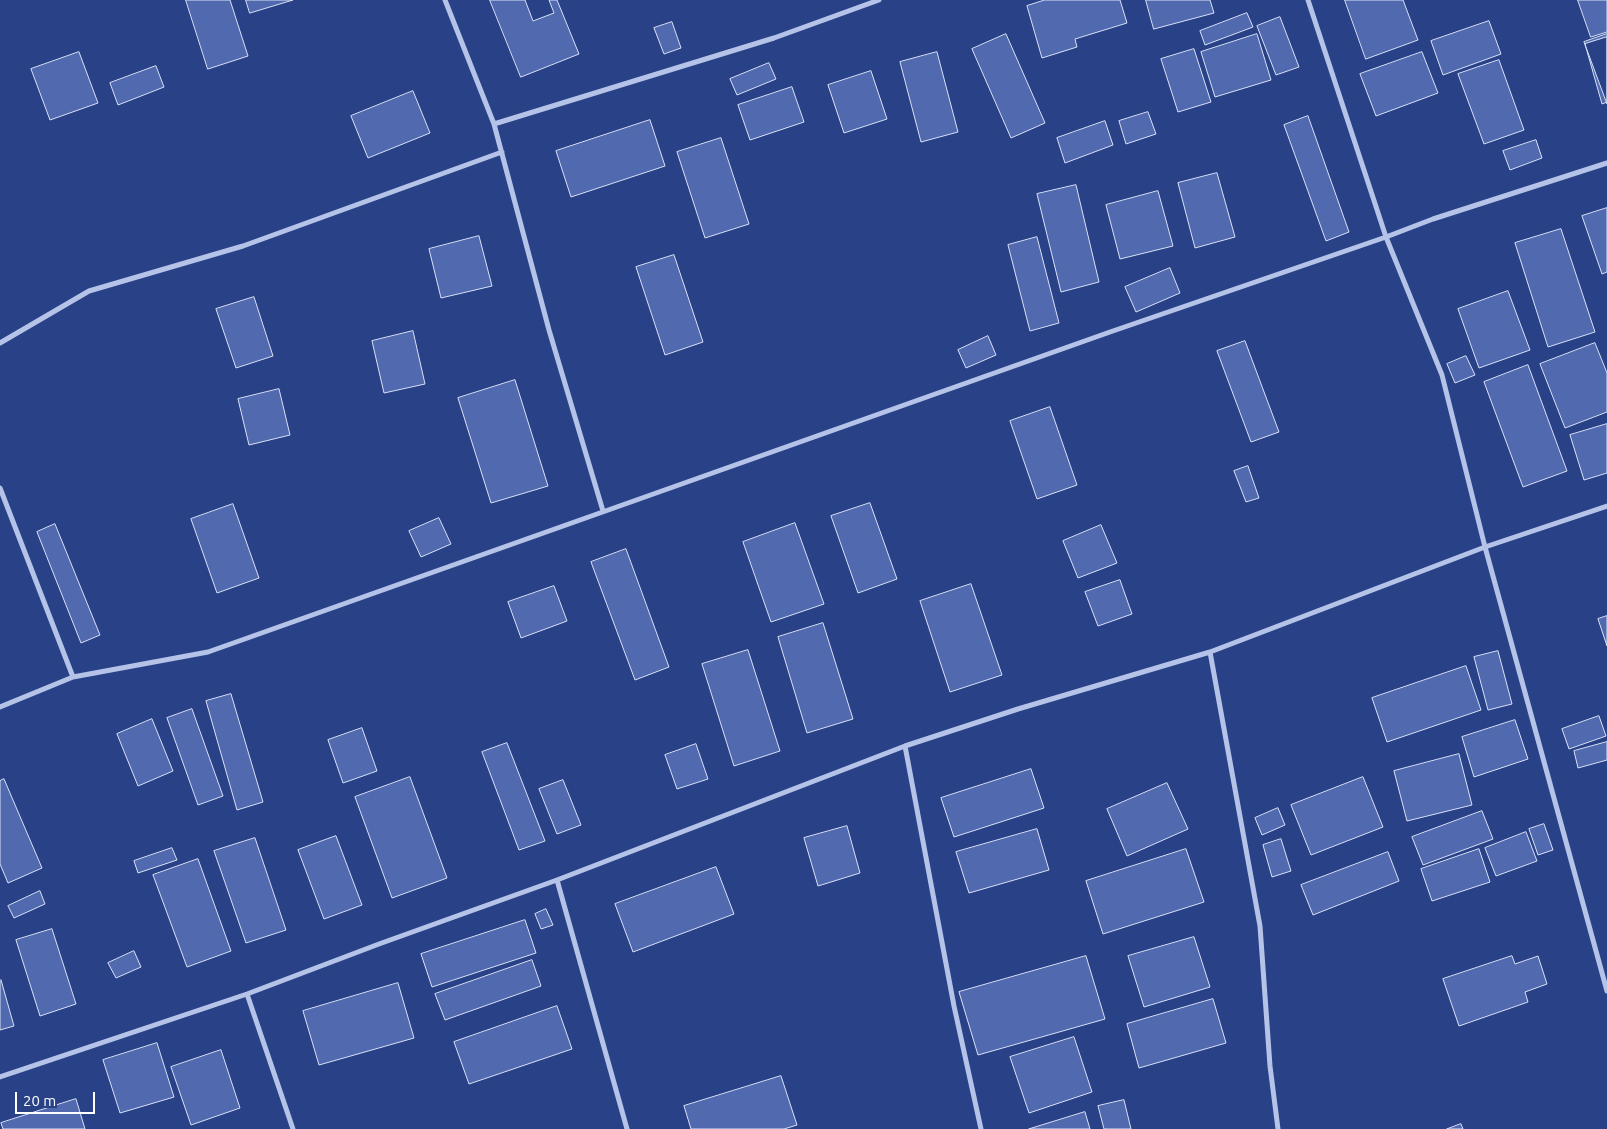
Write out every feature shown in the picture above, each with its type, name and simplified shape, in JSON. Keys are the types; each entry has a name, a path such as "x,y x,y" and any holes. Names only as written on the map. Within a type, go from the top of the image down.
{"street":[{"path":"444,0 494,124 549,330 603,511"},
{"path":"494,124 774,38 879,0"},
{"path":"1308,0 1386,237 1442,375 1485,547 1607,991"},
{"path":"0,343 89,291 243,246 502,152"},
{"path":"0,707 73,676 208,652 1433,219 1607,162"},
{"path":"0,488 73,676"},
{"path":"0,1077 247,994 557,880 904,746 1018,709 1210,652 1485,547 1607,506"},
{"path":"1210,652 1260,926 1270,1066 1278,1129"},
{"path":"904,746 954,1006 981,1129"},
{"path":"557,880 627,1129"},
{"path":"247,994 293,1129"}],"building":[{"path":"186,0 230,0 248,56 208,69"},
{"path":"246,0 293,0 250,13"},
{"path":"490,0 525,0 533,21 554,13 549,0 557,0 579,54 521,77"},
{"path":"1045,0 1120,0 1127,23 1075,39 1077,47 1042,58 1027,6"},
{"path":"1146,0 1210,0 1214,13 1154,29"},
{"path":"1345,0 1403,0 1418,40 1366,59"},
{"path":"1578,0 1607,0 1607,32 1591,37"},
{"path":"1247,13 1253,27 1205,45 1200,31"},
{"path":"1280,17 1299,67 1276,75 1257,26"},
{"path":"1489,21 1501,54 1443,75 1431,41"},
{"path":"672,22 681,48 664,54 654,28"},
{"path":"1006,34 1045,123 1011,138 972,49"},
{"path":"1257,34 1271,80 1215,97 1201,52"},
{"path":"1607,34 1607,104 1584,42"},
{"path":"1607,37 1607,102 1602,104 1585,44"},
{"path":"1194,49 1211,102 1178,112 1161,59"},
{"path":"79,52 98,103 50,120 31,69"},
{"path":"937,52 958,132 921,142 900,62"},
{"path":"1422,52 1438,93 1376,116 1360,74"},
{"path":"1499,60 1524,130 1484,144 1458,74"},
{"path":"769,63 776,79 737,95 730,79"},
{"path":"156,66 164,87 118,105 110,83"},
{"path":"871,71 887,119 844,133 828,85"},
{"path":"792,87 804,122 750,140 738,105"},
{"path":"413,91 430,133 368,158 351,116"},
{"path":"1148,112 1156,134 1126,144 1119,121"},
{"path":"1308,116 1349,232 1326,241 1284,125"},
{"path":"650,120 665,166 571,197 556,151"},
{"path":"1105,121 1113,145 1065,163 1057,138"},
{"path":"721,138 749,224 705,238 677,152"},
{"path":"1536,140 1542,158 1510,170 1503,151"},
{"path":"1217,173 1235,237 1195,248 1178,183"},
{"path":"1076,185 1099,282 1061,292 1037,194"},
{"path":"1158,191 1173,246 1120,259 1106,205"},
{"path":"1607,208 1607,272 1602,274 1582,216"},
{"path":"1561,229 1595,332 1548,347 1515,243"},
{"path":"479,236 492,286 441,298 429,249"},
{"path":"1037,237 1059,323 1030,331 1008,245"},
{"path":"674,255 703,342 665,355 636,267"},
{"path":"1170,268 1180,293 1136,312 1125,287"},
{"path":"1508,291 1530,350 1479,368 1458,309"},
{"path":"254,297 273,356 236,368 216,309"},
{"path":"413,331 425,384 384,393 372,341"},
{"path":"988,336 996,355 966,368 958,350"},
{"path":"1245,341 1279,432 1251,442 1217,351"},
{"path":"1595,343 1607,373 1607,412 1565,428 1540,364"},
{"path":"1466,356 1475,375 1455,383 1447,364"},
{"path":"1528,365 1567,471 1523,487 1484,382"},
{"path":"515,380 548,486 491,503 458,398"},
{"path":"279,389 290,435 249,445 238,399"},
{"path":"1050,407 1077,485 1037,499 1010,421"},
{"path":"1607,424 1607,473 1584,480 1570,435"},
{"path":"1248,466 1259,498 1246,502 1234,471"},
{"path":"870,503 897,579 858,593 831,516"},
{"path":"233,504 259,578 217,593 191,519"},
{"path":"439,518 451,544 421,557 409,531"},
{"path":"795,523 824,604 771,622 743,542"},
{"path":"55,524 100,635 81,643 37,532"},
{"path":"1101,525 1117,563 1078,578 1063,541"},
{"path":"626,549 669,667 635,680 591,562"},
{"path":"1120,580 1132,614 1098,626 1085,592"},
{"path":"971,584 1002,675 950,692 920,601"},
{"path":"554,586 567,621 521,638 508,602"},
{"path":"1607,616 1607,646 1598,619"},
{"path":"823,623 853,719 807,733 778,637"},
{"path":"748,650 780,751 734,766 702,664"},
{"path":"1498,651 1512,704 1488,710 1474,657"},
{"path":"1466,666 1481,710 1387,742 1372,698"},
{"path":"231,694 263,802 237,810 206,701"},
{"path":"192,709 223,796 198,805 167,718"},
{"path":"1599,716 1606,736 1569,749 1562,729"},
{"path":"152,719 173,771 138,786 117,734"},
{"path":"1515,720 1528,759 1474,777 1462,737"},
{"path":"362,728 377,771 343,783 328,740"},
{"path":"1607,742 1607,760 1578,768 1574,751"},
{"path":"507,743 545,841 519,850 482,752"},
{"path":"696,744 708,779 677,789 665,755"},
{"path":"1459,754 1472,805 1407,821 1394,771"},
{"path":"1031,769 1044,808 954,837 941,798"},
{"path":"410,777 447,878 392,898 355,797"},
{"path":"1363,777 1383,827 1311,855 1291,805"},
{"path":"4,779 42,868 8,883 0,864 0,781"},
{"path":"563,780 581,825 557,834 539,789"},
{"path":"1167,783 1188,829 1127,856 1107,809"},
{"path":"1278,808 1285,825 1262,835 1255,818"},
{"path":"1482,811 1493,839 1423,865 1412,837"},
{"path":"1544,824 1553,850 1538,855 1529,829"},
{"path":"847,826 860,873 818,886 804,838"},
{"path":"1037,829 1049,870 969,893 956,852"},
{"path":"1526,832 1537,861 1496,876 1485,848"},
{"path":"336,836 362,905 324,919 298,850"},
{"path":"255,838 286,930 246,943 214,851"},
{"path":"1281,839 1291,871 1272,877 1263,845"},
{"path":"172,848 177,860 138,873 134,861"},
{"path":"1186,849 1204,902 1103,934 1086,881"},
{"path":"1479,849 1490,882 1432,901 1421,869"},
{"path":"1388,852 1399,881 1313,915 1301,885"},
{"path":"198,859 231,951 187,967 153,875"},
{"path":"716,867 734,914 633,952 615,904"},
{"path":"40,891 45,904 14,918 8,906"},
{"path":"546,909 553,925 541,929 535,914"},
{"path":"525,920 536,953 432,987 421,954"},
{"path":"52,929 76,1004 40,1016 16,940"},
{"path":"1194,937 1210,987 1144,1007 1128,956"},
{"path":"134,951 141,967 116,978 108,963"},
{"path":"1086,956 1105,1019 978,1055 959,992"},
{"path":"1512,956 1515,964 1538,956 1547,984 1525,992 1528,1002 1459,1026 1443,979"},
{"path":"532,960 541,986 445,1020 435,994"},
{"path":"0,981 14,1026 0,1030"},
{"path":"398,983 414,1038 319,1065 303,1011"},
{"path":"1213,999 1226,1043 1139,1068 1127,1024"},
{"path":"557,1006 572,1049 469,1084 454,1042"},
{"path":"1074,1037 1092,1092 1029,1113 1010,1057"},
{"path":"157,1043 174,1097 120,1113 103,1060"},
{"path":"221,1050 240,1108 191,1125 171,1067"},
{"path":"781,1076 797,1125 784,1129 691,1129 684,1106"},
{"path":"76,1099 85,1129 3,1129 1,1123"},
{"path":"1124,1100 1131,1129 1104,1129 1098,1106"},
{"path":"1085,1112 1090,1129 1029,1129"},
{"path":"1461,1124 1463,1129 1447,1129"}]}
